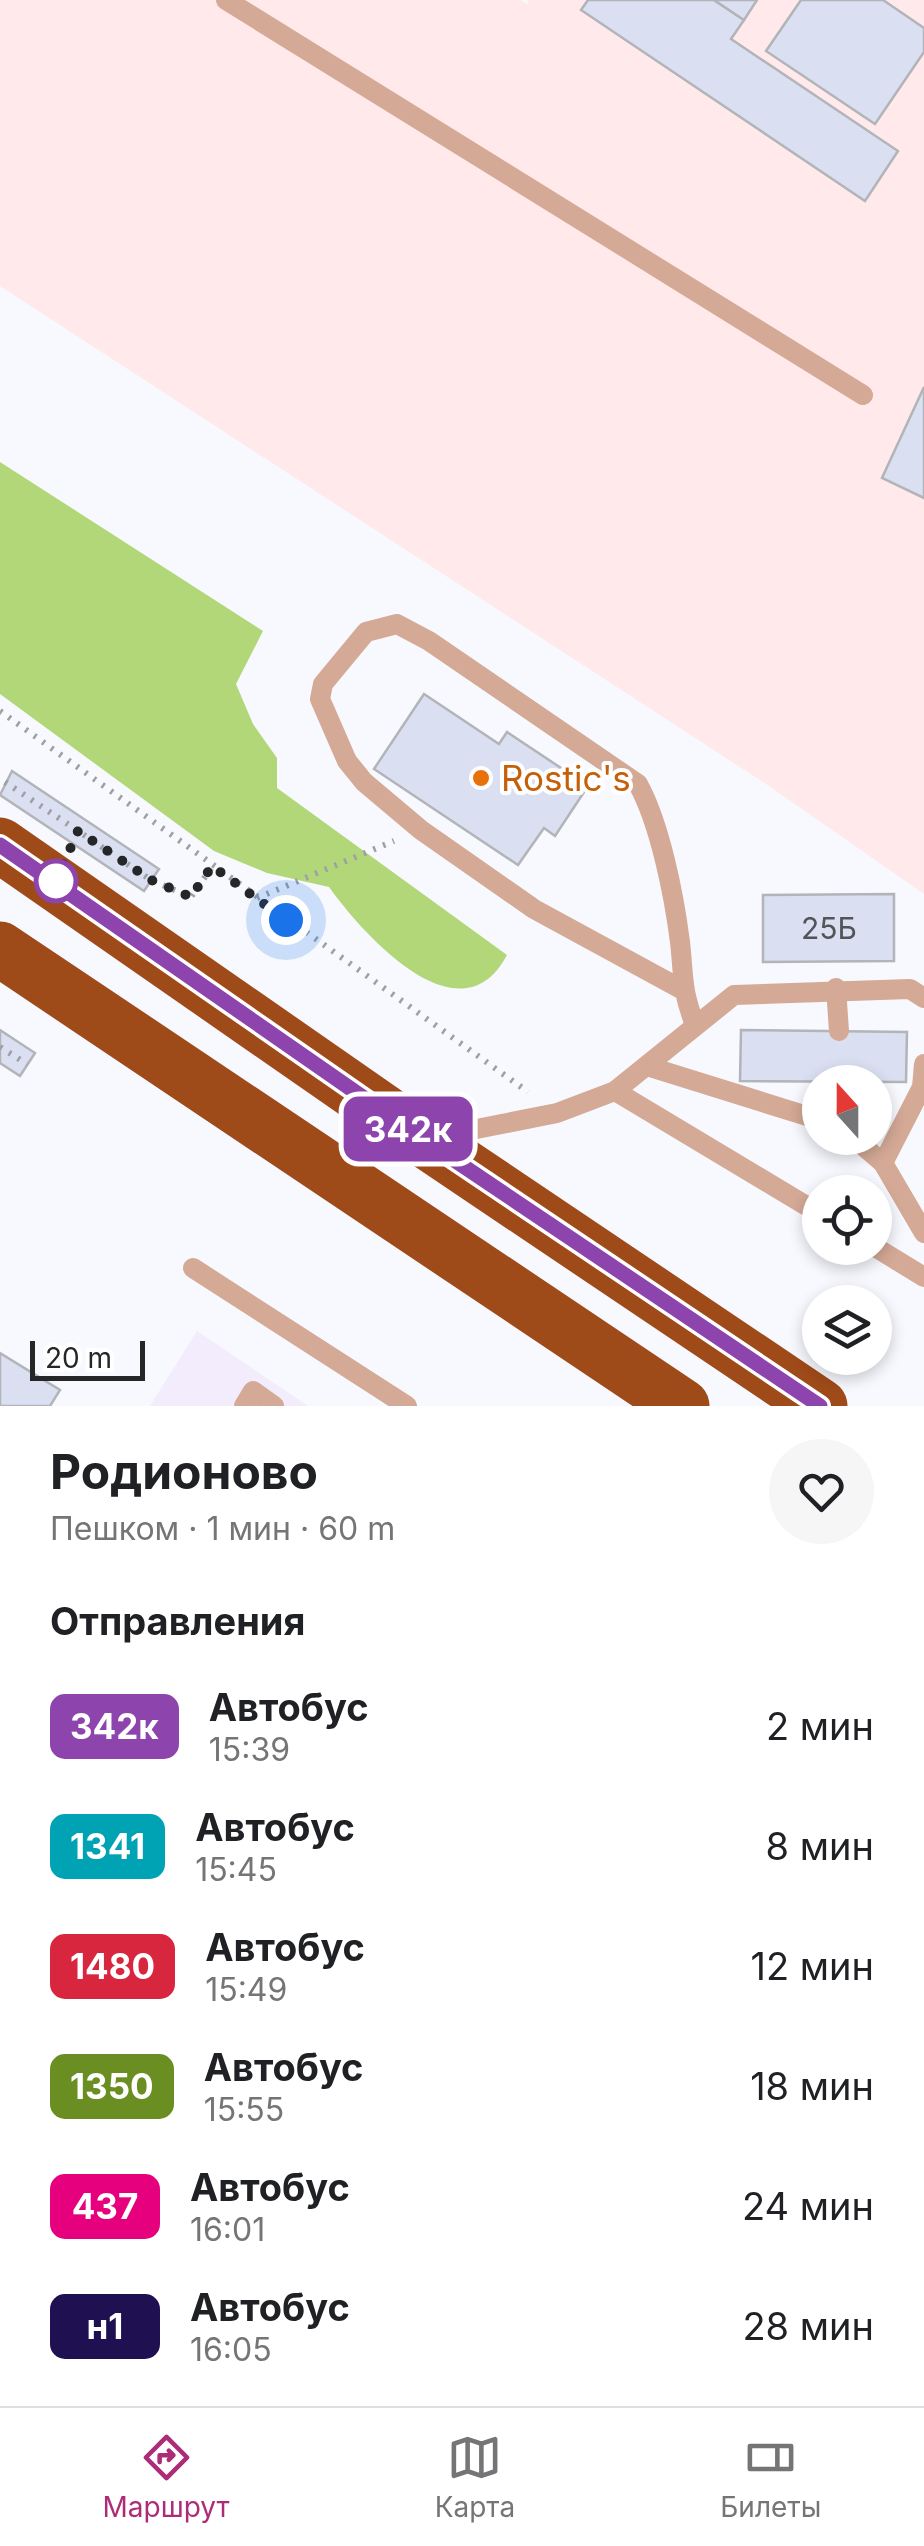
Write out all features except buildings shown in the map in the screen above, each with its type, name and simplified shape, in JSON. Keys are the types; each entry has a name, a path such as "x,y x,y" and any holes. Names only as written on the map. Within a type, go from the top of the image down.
{"highway":[{"path":"0,844 423,1139 820,1406"},
{"path":"0,949 682,1406"}],"lane":[{"path":"226,0 863,396"},
{"path":"681,990 534,908 421,830 364,782 347,761 320,699 324,684 366,632 380,625 397,624 429,640 638,784 650,806 680,942 681,990 695,1025"},
{"path":"423,1139 557,1113 615,1091 650,1067 734,995 836,988 910,989 924,998"},
{"path":"836,988 839,1031"},
{"path":"883,1163 922,1087 924,1064"},
{"path":"650,1067 802,1114"},
{"path":"615,1091 802,1203"},
{"path":"874,1155 883,1163 924,1233"},
{"path":"892,1257 924,1277"},
{"path":"194,1268 407,1406"},
{"path":"244,1406 253,1391 274,1406"}],"path":[{"path":"0,711 557,1113"},
{"path":"5,782 151,880 191,897 212,866"},
{"path":"256,898 421,830"},
{"path":"0,1047 27,1064"}],"shaded area":[{"path":"0,0 521,0 527,4 529,0 924,0 924,894 766,784 0,286"},
{"path":"197,1331 308,1406 150,1406"}],"green space":[{"path":"0,462 263,631 236,684 253,724 277,758 277,788 507,955 487,980 464,988 439,985 413,972 364,930 329,887 267,873 214,851 0,694"}],"bus line":[{"name":"342к","path":"0,845 423,1139 820,1406"}],"place":[{"name":"Rostic's","path":"481,778"}],"route":[{"path":"56,881 78,831 151,880 191,897 212,866 286,920"}]}
